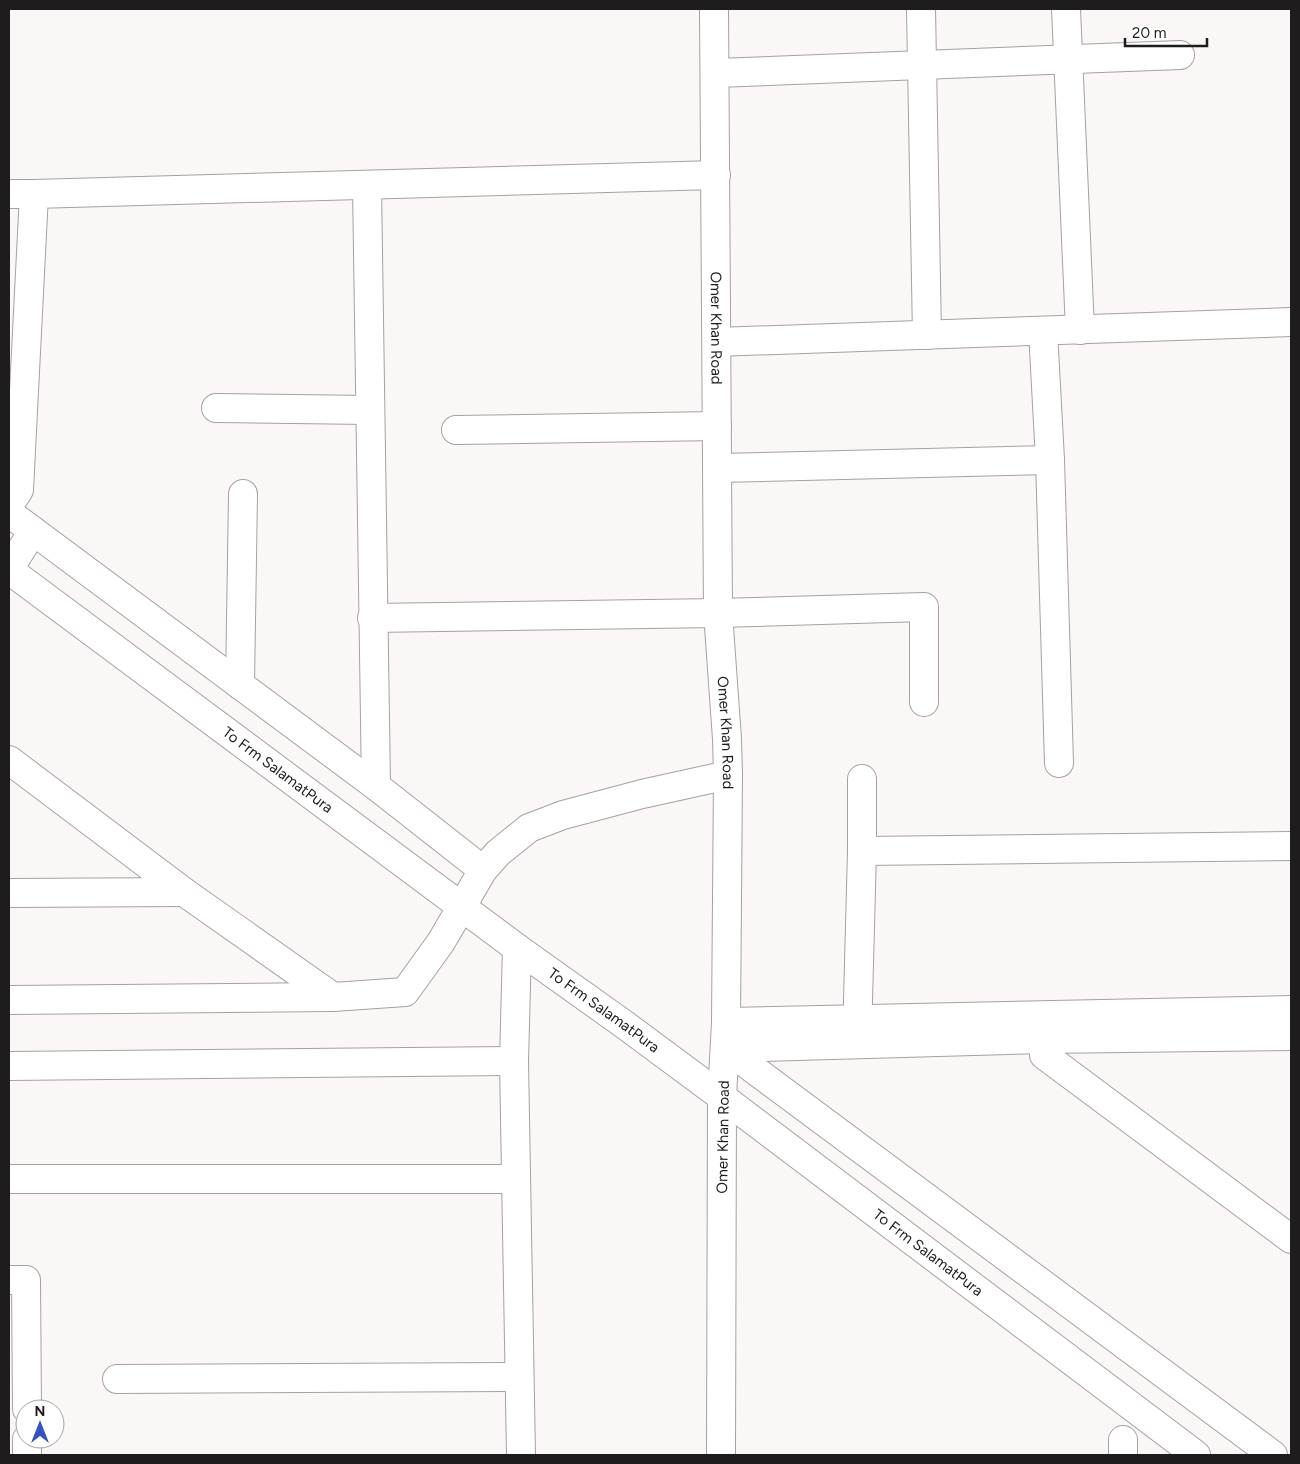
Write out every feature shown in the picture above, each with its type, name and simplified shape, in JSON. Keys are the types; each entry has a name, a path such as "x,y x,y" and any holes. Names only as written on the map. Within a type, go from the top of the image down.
{"street":[{"name":"Omer Khan Road","path":"714,9 716,73 718,613 728,776 725,1035 722,1097 721,1455"},
{"path":"921,9 927,335"},
{"path":"1066,9 1080,330"},
{"path":"716,73 1180,55"},
{"path":"9,505 19,490 21,194 716,175"},
{"path":"367,184 376,786"},
{"path":"717,342 1291,322"},
{"path":"1043,331 1050,460 1059,763"},
{"path":"216,408 369,410"},
{"path":"456,430 717,426"},
{"path":"718,468 1050,460"},
{"path":"240,685 243,494"},
{"path":"9,513 18,555 240,685 376,786 483,870"},
{"name":"To Frm SalamatPura","path":"18,555 462,908 722,1097 1196,1455"},
{"path":"372,618 718,613 924,607 924,702"},
{"path":"9,760 184,892 333,997"},
{"path":"9,1000 333,997 405,992 441,942 483,870 498,854 529,828 562,815 642,794 728,776"},
{"path":"857,1032 862,779"},
{"path":"862,851 1291,846"},
{"path":"9,893 184,892"},
{"path":"517,948 514,1061 521,1455"},
{"path":"857,1032 1043,1039 1290,1034"},
{"path":"725,1035 857,1032 1290,1034"},
{"path":"725,1035 1273,1455"},
{"path":"1043,1039 1044,1055 1291,1239"},
{"path":"9,1066 514,1061"},
{"path":"9,1179 515,1179"},
{"path":"9,1280 26,1280 21,1399"},
{"path":"117,1379 519,1377"}]}
